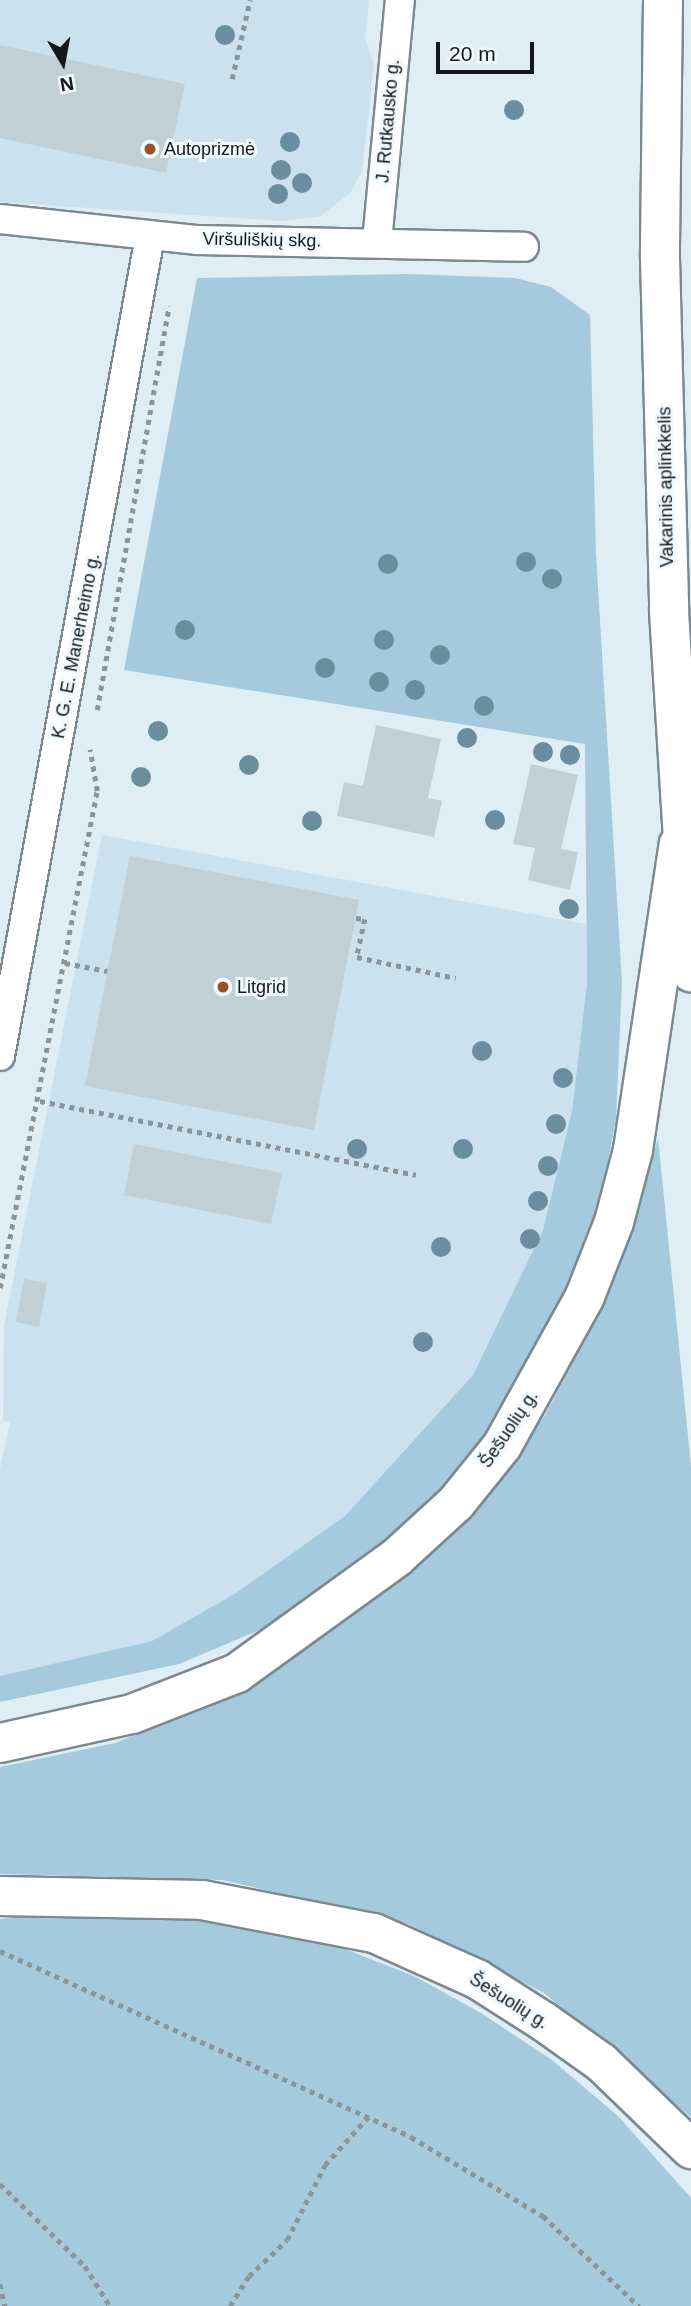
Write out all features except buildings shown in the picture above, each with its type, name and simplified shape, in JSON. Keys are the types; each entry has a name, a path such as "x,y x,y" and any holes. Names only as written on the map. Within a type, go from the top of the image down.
{"highway":[{"name":"Vakarinis aplinkkelis","path":"663,0 660,258 679,844 691,972"},
{"name":"Šešuolių g.","path":"6,1739 132,1714 237,1673 397,1557 456,1503 502,1446 579,1308 614,1222 633,1150 679,844"},
{"name":"Šešuolių g.","path":"0,1896 202,1900 374,1933 477,1979 543,2021 602,2063 691,2149"}],"street":[{"name":"J. Rutkausko g.","path":"377,242 400,0"},
{"name":"Viršuliškių skg.","path":"0,219 150,236 524,247"},
{"name":"K. G. E. Manerheimo g.","path":"0,1056 150,236"}],"path":[{"path":"232,79 250,0"},
{"path":"97,714 173,307 140,300"},
{"path":"0,1288 40,1101 99,778 89,755 92,742"},
{"path":"356,918 365,919 357,957 456,978"},
{"path":"65,963 107,971"},
{"path":"40,1101 416,1174"},
{"path":"0,1951 369,2116 543,2216 639,2306"},
{"path":"230,2306 249,2276 287,2240 326,2165 369,2116"},
{"path":"0,2184 85,2266 110,2306"},
{"path":"0,2284 5,2306"}],"shaded area":[{"path":"0,0 369,0 365,38 374,64 362,171 351,192 321,216 282,221 0,202"},
{"path":"407,274 515,278 551,287 590,315 596,554 622,982 616,1119 598,1215 527,1374 476,1449 412,1520 285,1617 257,1631 179,1664 0,1702 0,1676 152,1641 236,1593 345,1516 473,1375 543,1230 572,1111 587,983 585,744 124,670 197,278"},
{"path":"102,835 586,924 587,983 572,1111 543,1230 473,1375 345,1516 236,1593 152,1641 0,1676 0,1469 10,1422 3,1421 4,1326"},
{"path":"658,1138 691,1466 691,2117 544,1993 409,1924 223,1880 0,1874 0,1767 115,1743 237,1694 356,1613 470,1515 544,1417 584,1342 635,1224"},
{"path":"40,1914 220,1922 332,1944 414,1976 481,2013 552,2060 618,2116 691,2198 691,2306 0,2306 0,1919"}],"place":[{"name":"Autoprizmė","path":"150,149"},
{"name":"Litgrid","path":"223,987"}]}
